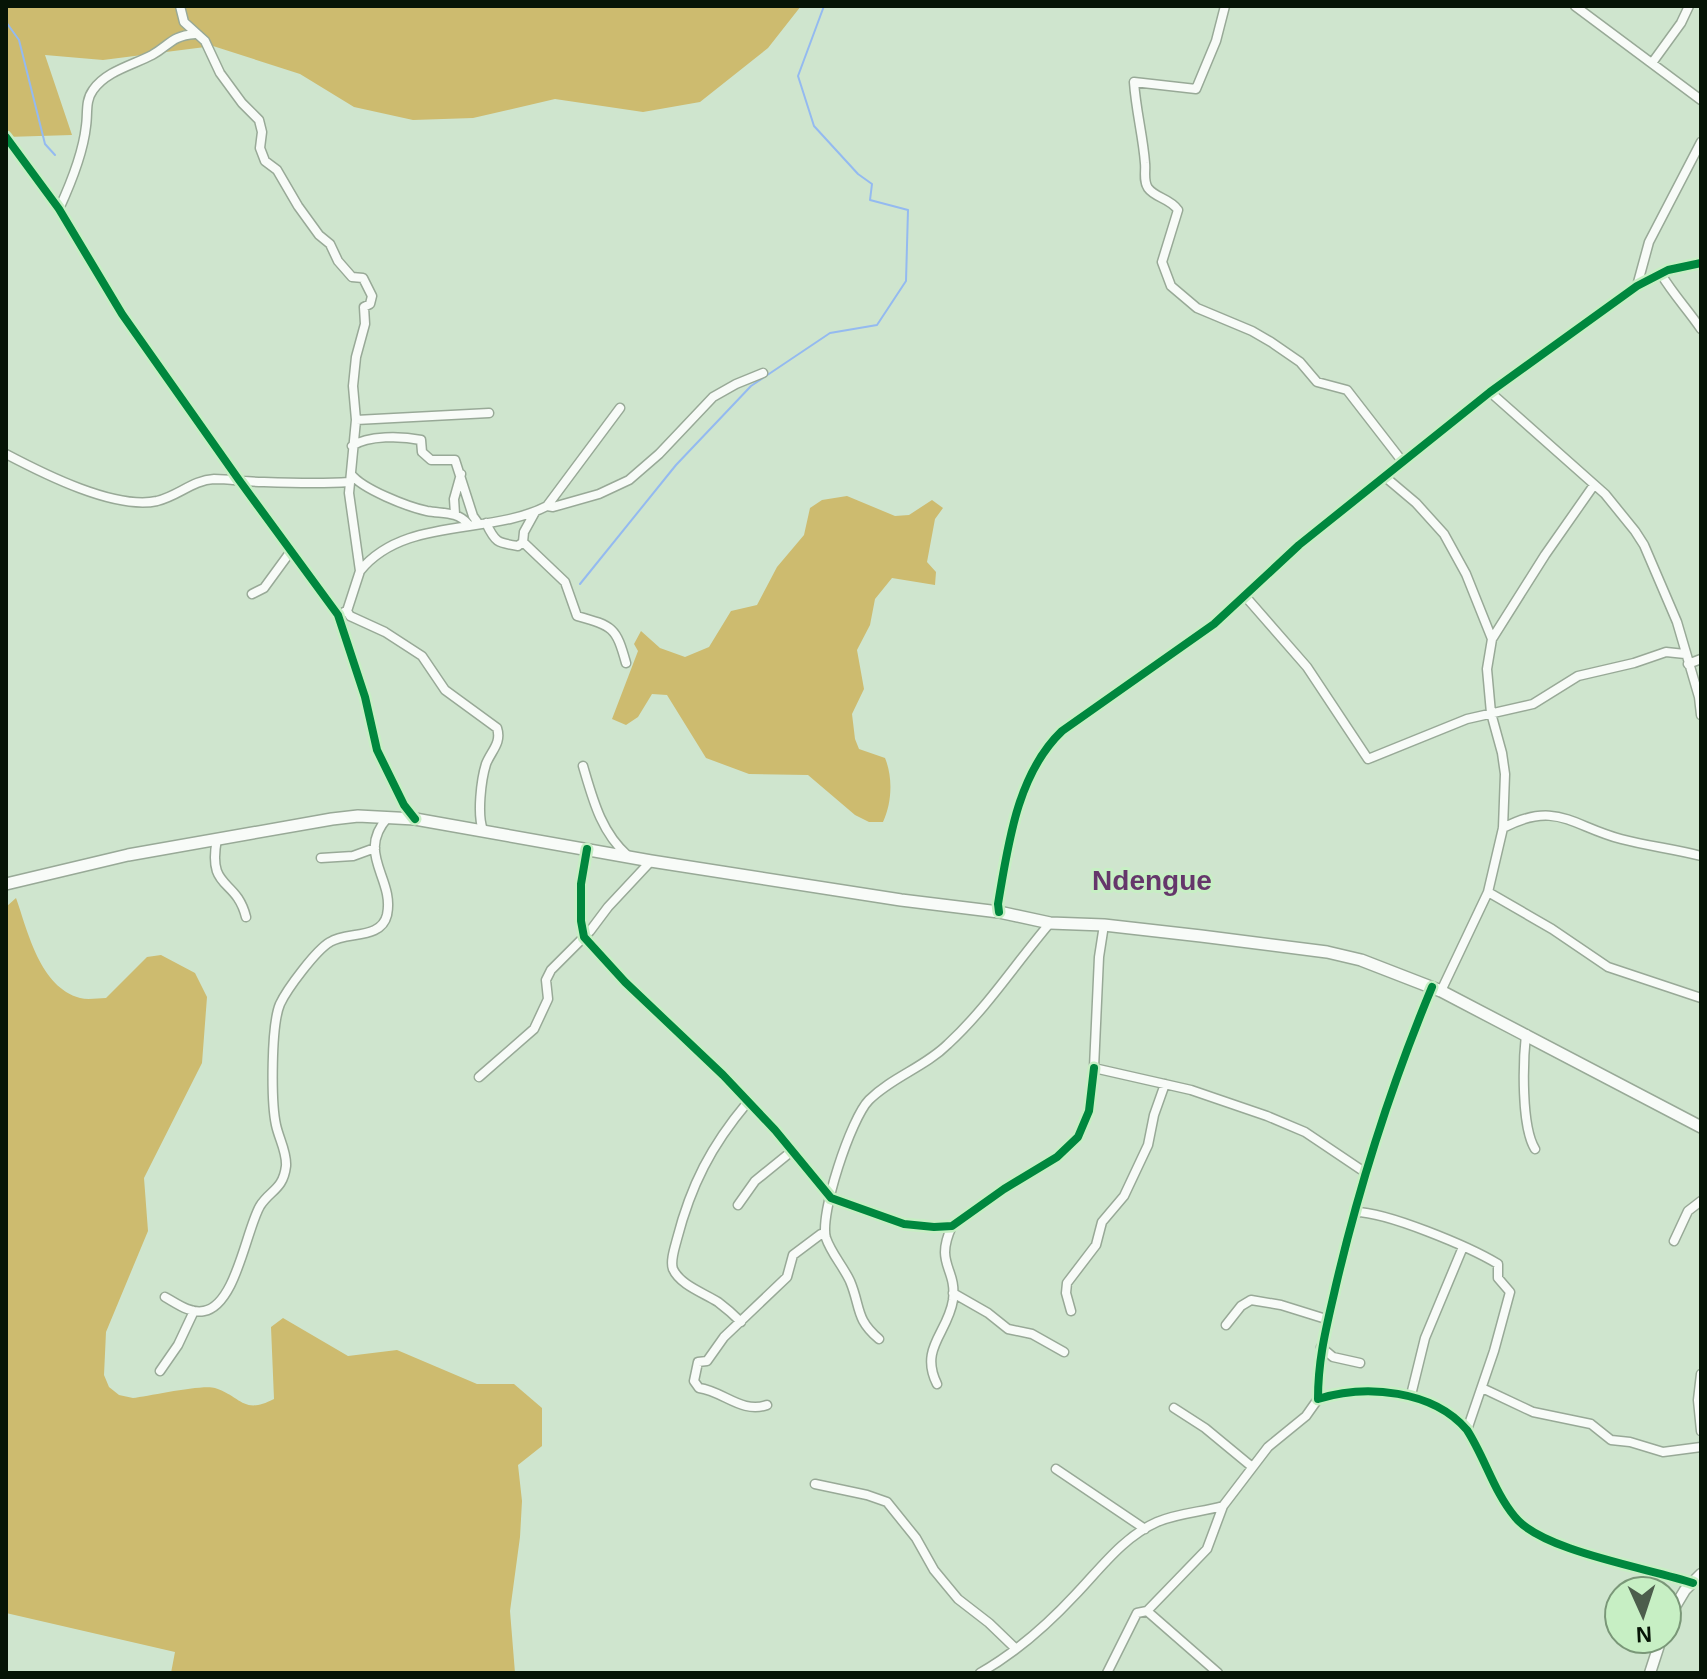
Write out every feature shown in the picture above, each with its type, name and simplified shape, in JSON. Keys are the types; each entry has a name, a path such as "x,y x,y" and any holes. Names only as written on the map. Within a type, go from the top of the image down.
{"main road":[{"path":"6,884 81,865 332,819 388,816 415,819 651,861 999,912 1050,923 1104,925 1327,952 1385,967 1436,989 1701,1127"}],"street":[{"path":"180,6 184,22 205,41 220,73 259,120 262,132 260,148 265,161 277,170 298,206 319,235 330,244 338,261 352,277 363,278 370,290 372,300 364,307 365,324 354,372 353,410 356,420 350,478 349,507 360,571"},
{"path":"1225,6 1216,41 1196,89 1134,82 1146,184 1152,192 1172,202 1178,210 1162,262 1164,273 1171,286 1197,308 1271,342 1300,362 1317,382 1347,390 1402,461"},
{"path":"1575,6 1701,100"},
{"path":"1652,63 1681,23 1689,6"},
{"path":"59,209 78,159 92,90 106,78 152,55 173,38 196,34"},
{"path":"6,137 59,209 122,314 239,480 291,551 343,613 377,750 404,805 415,819"},
{"path":"1637,286 1649,242 1701,142"},
{"path":"999,912 1001,885 1017,813 1029,777 1043,750 1082,715 1195,639 1299,545 1490,392 1637,286 1661,274 1701,263"},
{"path":"1661,274 1673,295 1686,307 1701,329"},
{"path":"547,506 599,494 629,480 659,454 713,397 763,373"},
{"path":"1490,392 1594,485 1622,513 1644,545 1677,622 1699,697 1701,715"},
{"path":"343,613 360,571 383,550 397,543 535,512 547,506 620,408"},
{"path":"356,420 489,413"},
{"path":"352,446 362,439 421,440 422,452 431,460 455,460 473,516 501,544 518,546 523,542 524,532 535,512"},
{"path":"6,454 74,485 128,502 142,503 171,497 197,481 302,484 350,478 411,507 455,514 477,523"},
{"path":"455,514 454,499 461,474"},
{"path":"1384,476 1416,503 1444,534 1466,574 1492,639"},
{"path":"1107,1673 1137,1613 1147,1611 1207,1549 1223,1506 1251,1466 1280,1435 1306,1416 1318,1399 1326,1319 1354,1212 1393,1087 1436,989 1488,892 1503,828 1505,774 1491,713 1487,669 1492,639 1594,485"},
{"path":"523,542 565,582 577,616 605,624 619,637 626,663"},
{"path":"252,594 264,588 291,551"},
{"path":"1245,596 1307,667 1368,759 1437,729 1533,704 1578,676 1666,652 1685,654"},
{"path":"343,613 385,632 422,656 445,690 497,728 498,742 485,769 480,803 483,830"},
{"path":"1688,664 1701,659"},
{"path":"583,766 602,826 615,845 629,857"},
{"path":"165,1297 194,1311 212,1308 228,1289 261,1204 279,1188 286,1159 275,1107 275,1020 286,993 330,941 380,928 386,917 387,902 375,848 377,831 388,816"},
{"path":"1503,828 1532,816 1563,816 1612,837 1701,856"},
{"path":"217,839 213,859 217,874 242,901 246,917"},
{"path":"321,858 353,856 375,848"},
{"path":"587,849 581,884 584,937 625,982 723,1075 831,1198 904,1224 952,1226 1057,1157 1078,1137 1089,1111 1099,957 1104,925"},
{"path":"479,1077 534,1029 548,999 547,976 651,861"},
{"path":"1488,892 1552,929 1608,967 1701,998"},
{"path":"879,1339 862,1324 850,1282 825,1236 831,1198 848,1137 866,1103 946,1046 992,997 1050,923"},
{"path":"1526,1034 1526,1118 1528,1136 1535,1149"},
{"path":"1094,1068 1213,1097 1291,1125 1366,1173"},
{"path":"1071,1311 1066,1293 1067,1283 1096,1245 1102,1222 1124,1196 1148,1145 1165,1084"},
{"path":"741,1322 728,1309 681,1278 672,1266 684,1212 703,1165 722,1134 747,1103"},
{"path":"738,1205 755,1181 792,1151"},
{"path":"1674,1241 1688,1211 1701,1201"},
{"path":"1354,1212 1394,1221 1498,1264 1498,1278 1510,1292 1467,1430"},
{"path":"937,1384 930,1360 950,1314 953,1293 943,1248 952,1226"},
{"path":"767,1405 754,1408 740,1405 717,1391 699,1388 695,1384 698,1362 707,1361 719,1342 787,1277 793,1255 815,1235 825,1236"},
{"path":"1411,1395 1425,1338 1463,1247"},
{"path":"953,1293 988,1313 1008,1329 1032,1334 1064,1352"},
{"path":"1226,1325 1241,1306 1251,1300 1281,1305 1326,1319"},
{"path":"160,1371 178,1345 194,1311"},
{"path":"1321,1347 1333,1357 1360,1363"},
{"path":"1701,1374 1698,1400 1701,1431"},
{"path":"1482,1388 1533,1412 1591,1424 1611,1440 1663,1452 1701,1447"},
{"path":"1318,1399 1342,1393 1411,1395 1437,1405 1460,1421 1467,1430 1506,1507 1525,1528 1538,1537 1572,1550 1693,1583"},
{"path":"1174,1408 1205,1428 1251,1466"},
{"path":"1056,1469 1145,1529"},
{"path":"815,1484 887,1502 908,1526 934,1570 958,1599 1015,1648"},
{"path":"980,1673 1066,1605 1113,1554 1145,1529 1177,1516 1223,1506"},
{"path":"1683,1595 1701,1574"},
{"path":"1147,1611 1218,1673"}],"shaded area":[{"path":"6,6 801,6 768,48 700,102 643,112 555,99 473,118 413,120 354,107 300,74 213,46 103,60 45,55 72,135 6,137"},
{"path":"847,496 895,516 909,515 932,500 943,508 935,519 927,562 936,572 935,585 892,578 875,599 870,625 857,650 864,689 852,714 855,739 859,749 885,758 888,765 890,798 883,822 869,822 855,815 808,775 749,774 706,758 667,695 652,694 638,717 626,725 612,719 638,651 634,644 641,631 660,648 685,657 709,647 731,611 757,605 777,567 804,535 810,508 822,500"},
{"path":"16,898 38,957 55,983 66,992 83,999 106,998 147,957 161,955 195,973 207,997 202,1063 144,1178 148,1231 106,1332 104,1375 109,1387 119,1395 133,1398 209,1387 249,1405 264,1403 274,1399 271,1327 283,1318 348,1356 397,1350 477,1384 514,1384 542,1408 542,1446 518,1465 522,1501 510,1611 515,1673 171,1673 175,1652 6,1613 6,907"}],"waterway":[{"path":"580,584 676,465 751,386 830,333 877,325 906,281 908,210 870,200 872,184 858,174 814,126 798,76 824,6"},
{"path":"6,22 19,40 45,144 55,155"}],"cycle path":[{"path":"6,137 59,209 122,314 338,615 365,697 377,750 404,805 415,819"},
{"path":"999,912 1006,858 1025,789 1034,768 1062,731 1214,624 1299,545 1490,392 1637,286 1668,270 1701,263"},
{"path":"587,849 581,884 584,937 625,982 723,1075 775,1130 831,1198 904,1224 952,1226 1057,1157 1078,1137 1089,1111 1094,1068"},
{"path":"1432,987 1390,1097 1356,1209 1324,1341 1318,1399 1337,1394 1377,1392 1398,1394 1436,1406 1467,1430 1508,1507 1529,1529 1571,1549 1693,1583"}],"district":[{"name":"Ndengue","path":"1152,880"}]}
